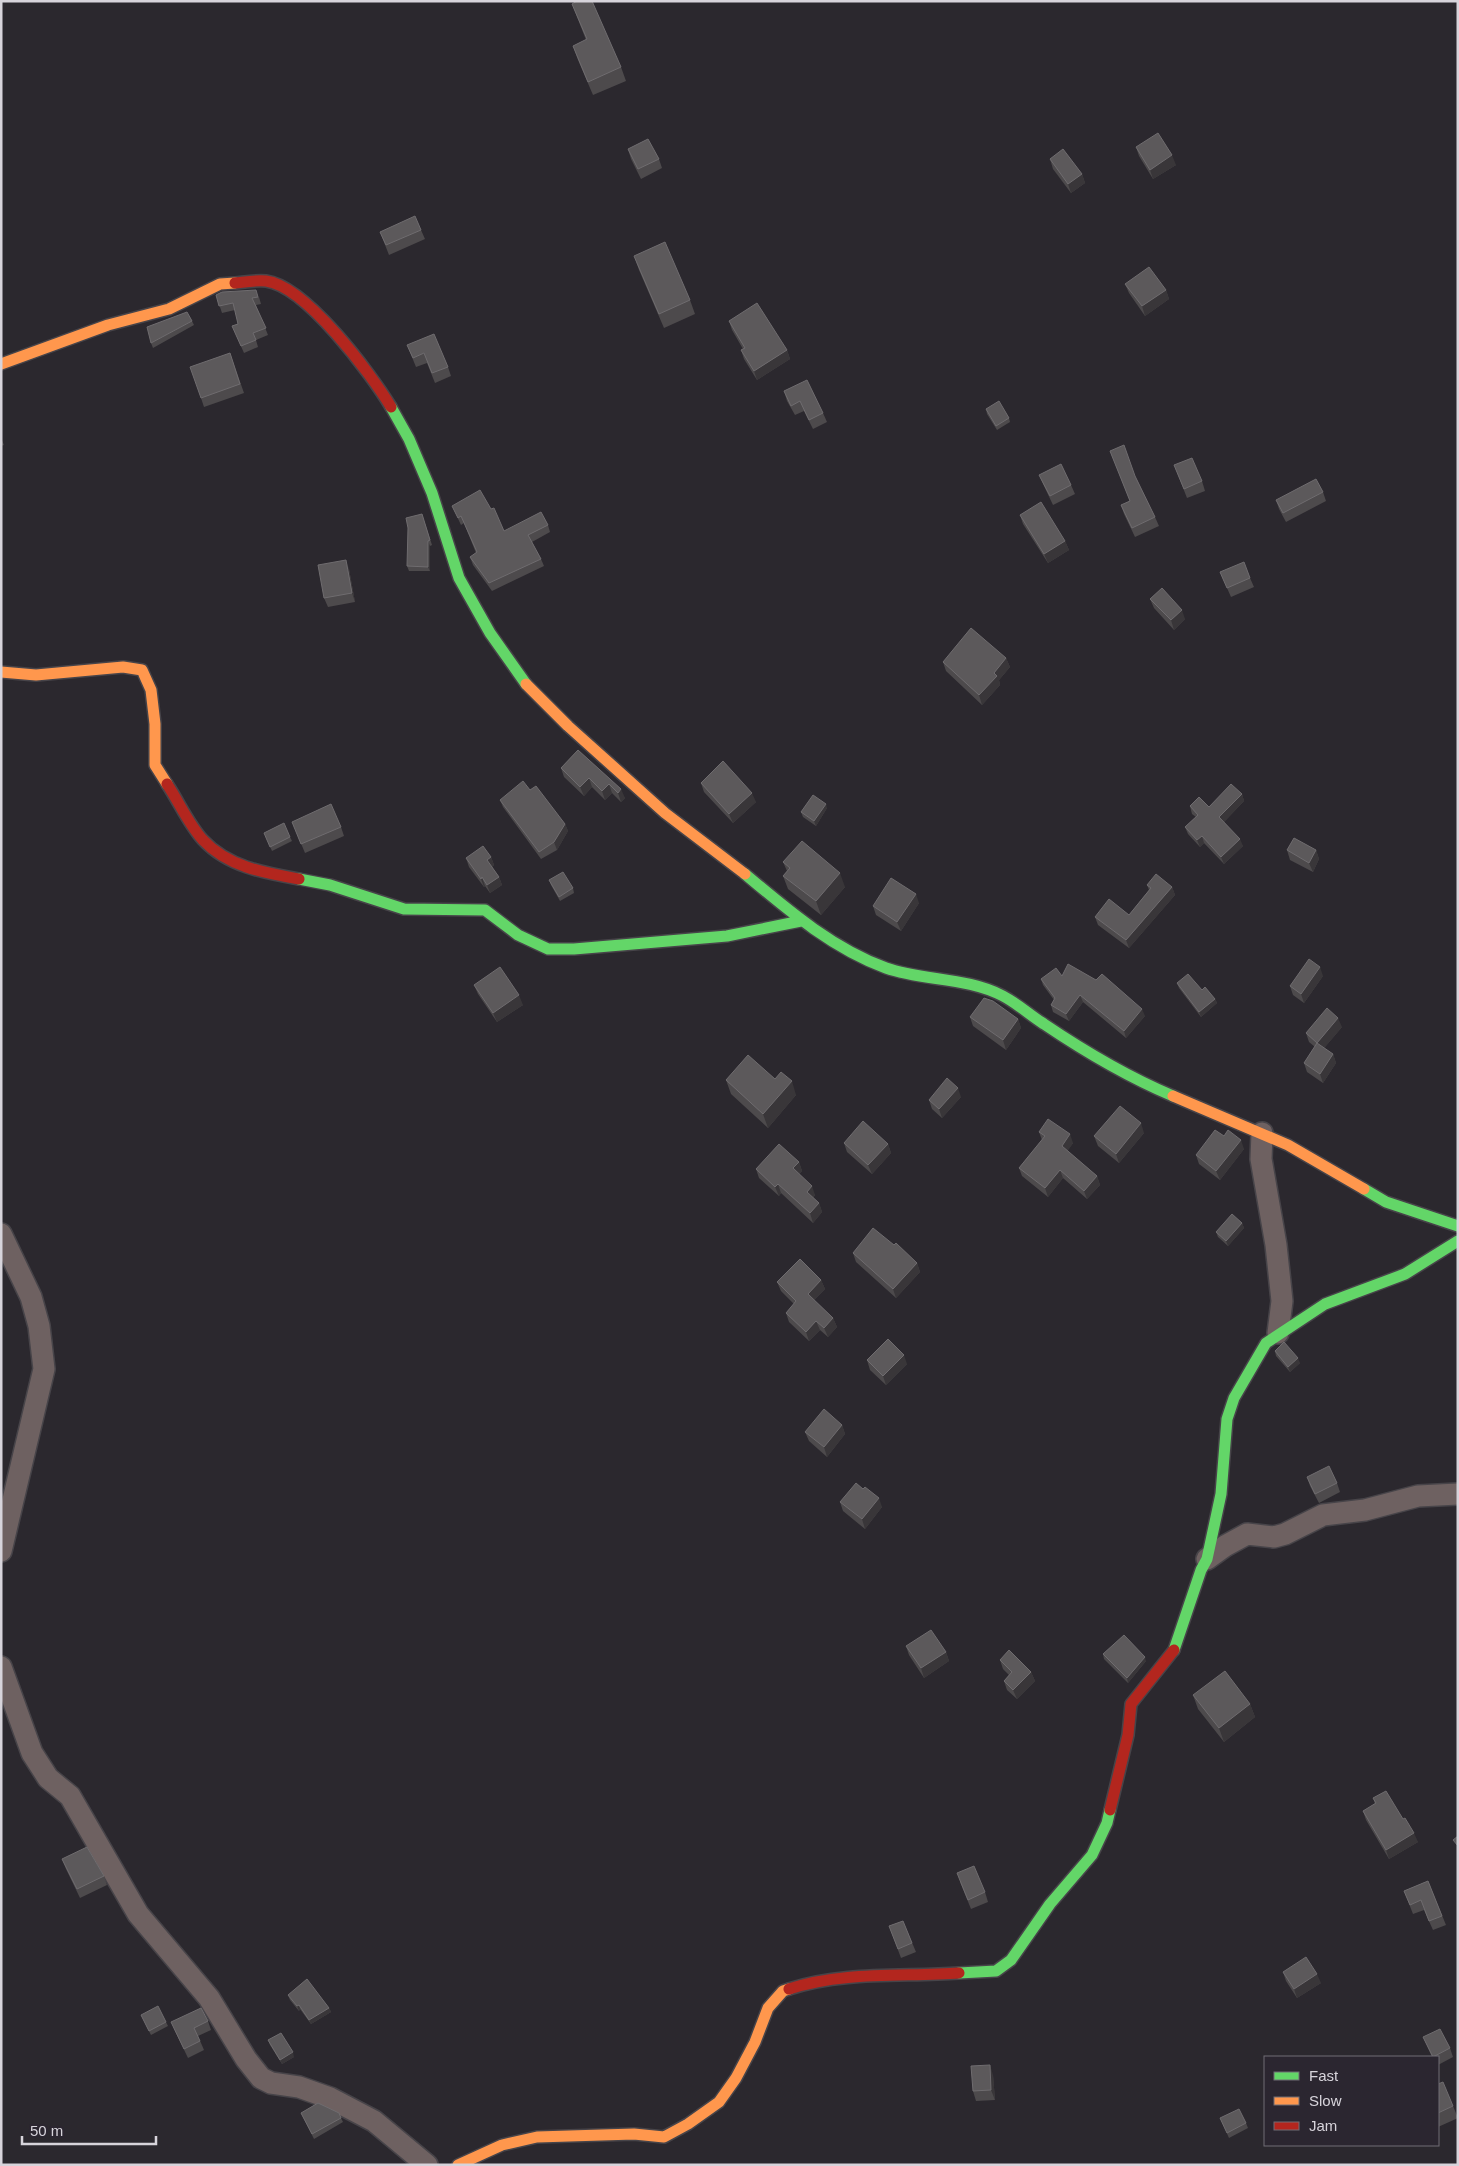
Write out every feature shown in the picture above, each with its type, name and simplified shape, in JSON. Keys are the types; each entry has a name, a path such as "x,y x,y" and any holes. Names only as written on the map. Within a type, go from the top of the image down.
{"street":[{"path":"1,364 108,325 169,309 220,284 267,281 294,294 328,324 374,379 409,439 432,492 460,578 490,633 522,680 568,726 665,813 743,872 801,921 836,943 887,968 965,983 1003,996 1045,1025 1149,1086 1288,1145 1386,1202 1458,1226"},
{"path":"1,672 31,676 106,670 125,665 142,670 151,690 155,724 155,765 174,797 203,840 230,861 267,873 330,885 404,910 451,908 485,910 518,934 548,949 574,949 727,936 801,921"},
{"path":"1262,1133 1261,1159 1276,1245 1282,1301 1278,1333"},
{"path":"1,1234 32,1297 39,1326 44,1369 1,1551"},
{"path":"458,2165 502,2145 537,2137 634,2134 664,2137 688,2124 718,2102 723,2096 755,2042 768,2008 783,1991 804,1984 888,1974 958,1974 996,1971 1011,1960 1050,1904 1092,1855 1107,1822 1128,1736 1131,1704 1172,1655 1201,1570 1207,1559 1221,1494 1228,1419 1234,1398 1266,1343 1278,1333 1325,1304 1404,1274 1458,1241"},
{"path":"1207,1559 1247,1534 1274,1537 1323,1515 1365,1510 1418,1496 1458,1494"},
{"path":"1,1666 32,1753 48,1778 70,1796 138,1914 209,1998 246,2059 261,2078 271,2083 299,2087 330,2098 374,2121 427,2165"}],"building":[{"path":"577,1 592,1 621,67 588,82 573,46 587,39 572,4"},
{"path":"1158,133 1172,155 1150,170 1136,147"},
{"path":"648,139 659,159 638,169 628,149"},
{"path":"1063,149 1082,174 1068,184 1050,159"},
{"path":"415,216 421,230 386,245 380,232"},
{"path":"665,242 690,300 659,314 634,256"},
{"path":"1149,267 1166,290 1142,306 1125,284"},
{"path":"256,290 258,297 252,298 266,328 253,333 256,340 241,346 232,326 238,324 233,303 219,306 216,295 222,292"},
{"path":"757,303 787,350 754,371 741,350 745,348 729,321"},
{"path":"187,312 192,321 151,343 147,327"},
{"path":"434,334 448,367 432,373 424,353 413,358 407,345"},
{"path":"230,353 240,384 201,398 190,367"},
{"path":"807,380 823,413 809,420 800,401 791,406 784,391"},
{"path":"999,401 1009,418 996,426 986,409"},
{"path":"1124,445 1135,476 1155,517 1132,528 1121,505 1130,501 1110,451"},
{"path":"1192,458 1202,481 1184,489 1174,465"},
{"path":"1061,464 1071,485 1050,496 1039,475"},
{"path":"1316,479 1323,492 1283,513 1276,500"},
{"path":"480,490 491,509 494,508 504,531 541,512 548,525 528,535 541,559 489,583 470,557 477,552 461,516 458,518 452,506"},
{"path":"1041,502 1065,541 1044,554 1020,515"},
{"path":"422,514 430,540 428,541 428,567 407,566 408,528 406,518"},
{"path":"346,560 352,593 324,598 318,565"},
{"path":"1244,562 1250,578 1227,588 1220,572"},
{"path":"1162,588 1182,610 1171,620 1150,599"},
{"path":"971,628 1006,658 994,673 997,676 979,695 943,662"},
{"path":"578,750 621,789 618,793 609,784 602,791 589,778 580,787 561,768"},
{"path":"723,761 752,793 729,814 701,783"},
{"path":"523,781 530,790 536,786 565,824 554,842 539,852 500,800"},
{"path":"1231,784 1242,794 1219,817 1240,839 1221,857 1202,836 1197,840 1185,827 1198,815 1190,806 1199,797 1209,807"},
{"path":"813,795 826,804 814,821 801,812"},
{"path":"331,804 341,827 301,844 292,822"},
{"path":"284,823 290,837 270,847 264,833"},
{"path":"1294,838 1316,850 1309,863 1287,850"},
{"path":"802,841 840,873 816,901 783,876 790,868 783,862"},
{"path":"483,846 491,857 487,860 499,877 487,885 466,858"},
{"path":"563,872 573,888 559,897 549,880"},
{"path":"1156,874 1172,887 1126,940 1095,917 1109,899 1129,915 1151,888 1147,885"},
{"path":"891,878 916,894 897,922 873,906"},
{"path":"1309,959 1320,967 1301,994 1290,986"},
{"path":"1068,964 1096,980 1102,974 1142,1009 1124,1031 1080,995 1066,1014 1051,1005 1055,998 1041,979 1056,968 1062,976"},
{"path":"500,967 519,995 493,1013 474,985"},
{"path":"1188,974 1202,990 1205,987 1215,999 1199,1012 1177,983"},
{"path":"984,998 993,1001 1018,1019 1003,1040 970,1017"},
{"path":"1327,1008 1338,1018 1317,1043 1306,1033"},
{"path":"1317,1043 1333,1054 1320,1074 1304,1063"},
{"path":"748,1055 775,1079 781,1072 792,1081 763,1114 726,1080"},
{"path":"947,1078 958,1088 939,1109 929,1100"},
{"path":"1120,1106 1141,1123 1116,1154 1094,1136"},
{"path":"1048,1119 1070,1134 1062,1146 1097,1176 1084,1191 1060,1170 1045,1188 1019,1168 1045,1136 1039,1132"},
{"path":"863,1121 888,1144 868,1165 844,1143"},
{"path":"1215,1130 1224,1136 1228,1130 1241,1140 1216,1171 1196,1155"},
{"path":"779,1144 799,1162 793,1168 812,1186 807,1192 819,1203 810,1213 778,1184 775,1187 756,1169"},
{"path":"1232,1214 1242,1223 1226,1241 1216,1232"},
{"path":"873,1228 894,1245 896,1243 917,1263 893,1289 853,1253"},
{"path":"800,1259 821,1280 808,1294 833,1318 824,1328 816,1321 806,1332 786,1313 796,1301 777,1282"},
{"path":"888,1339 904,1355 883,1376 867,1360"},
{"path":"1284,1342 1298,1358 1288,1367 1275,1351"},
{"path":"824,1409 842,1425 824,1447 805,1432"},
{"path":"1329,1466 1337,1483 1315,1494 1307,1477"},
{"path":"856,1483 863,1489 865,1487 879,1498 862,1519 840,1502"},
{"path":"931,1630 946,1652 921,1668 906,1646"},
{"path":"1124,1635 1145,1657 1127,1678 1103,1654"},
{"path":"1009,1650 1031,1672 1013,1690 1004,1681 1012,1672 1000,1660"},
{"path":"1225,1671 1250,1704 1219,1728 1193,1695"},
{"path":"1386,1791 1414,1833 1386,1850 1363,1811 1376,1803 1373,1798"},
{"path":"1458,1836 1458,1846 1453,1840"},
{"path":"87,1847 104,1876 77,1889 62,1859"},
{"path":"974,1866 985,1892 968,1900 957,1873"},
{"path":"1428,1881 1442,1916 1429,1921 1421,1900 1410,1905 1404,1891"},
{"path":"903,1921 912,1943 898,1949 889,1926"},
{"path":"1306,1957 1317,1974 1294,1989 1283,1972"},
{"path":"307,1979 329,2008 309,2020 299,2005 297,2006 288,1995"},
{"path":"158,2006 166,2022 149,2031 141,2015"},
{"path":"201,2008 208,2021 194,2028 200,2041 184,2049 171,2022"},
{"path":"1440,2029 1450,2048 1432,2056 1423,2037"},
{"path":"281,2033 293,2052 280,2060 268,2040"},
{"path":"990,2065 991,2090 973,2091 971,2066"},
{"path":"1443,2082 1453,2106 1439,2113 1439,2084"},
{"path":"318,2103 339,2113 341,2118 312,2134 301,2113"},
{"path":"1239,2109 1246,2123 1227,2133 1220,2118"}],"traffic: fast":[{"path":"391,407 409,439 432,493 459,578 490,633 526,684"},
{"path":"745,874 795,915 829,939 866,960 900,972 975,985 1003,996 1091,1054 1139,1081 1173,1096"},
{"path":"299,879 330,885 404,909 485,910 518,935 548,949 574,949 727,936 801,921"},
{"path":"1364,1189 1386,1202 1458,1226"},
{"path":"1174,1650 1201,1570 1207,1559 1221,1494 1227,1419 1234,1398 1266,1343 1325,1304 1405,1274 1458,1241"},
{"path":"959,1973 996,1971 1011,1960 1050,1904 1092,1855 1107,1823 1110,1810"}],"traffic: slow":[{"path":"1,364 108,325 169,309 220,284 235,283"},
{"path":"1,672 36,675 123,667 142,670 151,690 155,724 155,765 167,784"},
{"path":"526,684 568,726 665,813 745,874"},
{"path":"1173,1096 1288,1145 1364,1189"},
{"path":"458,2165 502,2145 537,2137 634,2134 664,2137 688,2124 719,2102 736,2078 755,2042 768,2008 783,1991 789,1989"}],"traffic: jam":[{"path":"235,283 266,281 282,286 300,298 318,314 353,354 391,407"},
{"path":"167,784 203,840 224,857 235,863 260,871 299,879"},
{"path":"1110,1810 1128,1735 1131,1704 1174,1650"},
{"path":"789,1989 830,1979 959,1973"}]}
